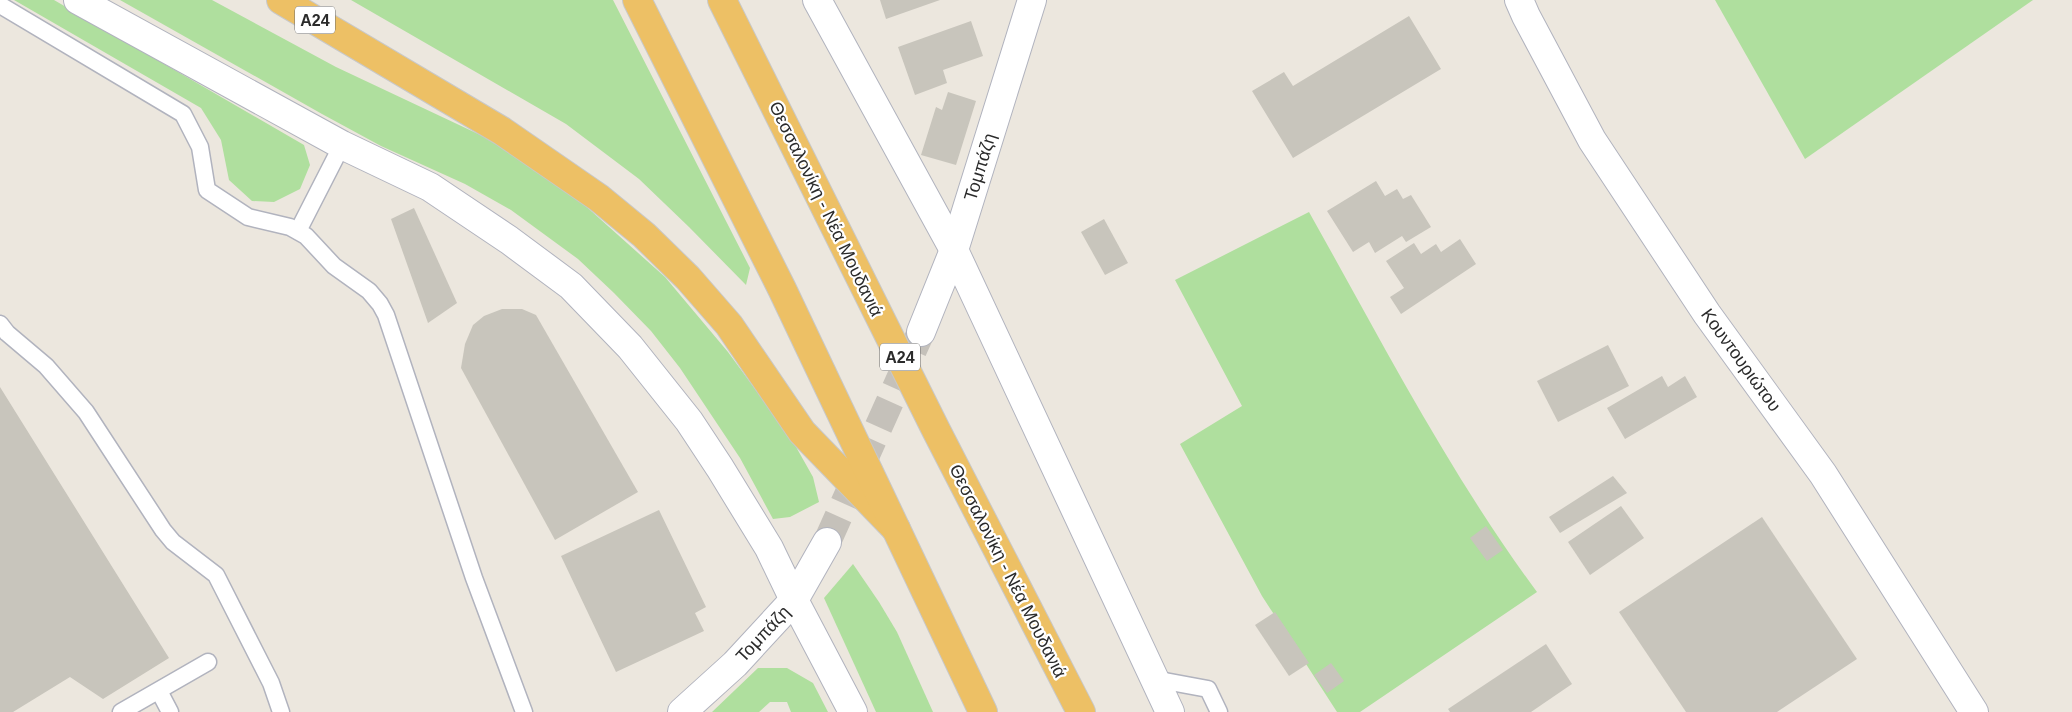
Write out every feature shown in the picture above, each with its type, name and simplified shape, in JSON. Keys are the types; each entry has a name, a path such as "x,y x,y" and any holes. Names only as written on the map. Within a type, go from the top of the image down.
{"highway":[{"name":"Α24","path":"281,0 502,131 599,198 644,235 688,278 729,325 802,432 896,528 983,712"},
{"path":"637,0 782,288 896,528"},
{"name":"Θεσσαλονίκη - Νέα Μουδανιά","path":"722,0 932,422 1080,712"}],"street":[{"path":"78,0 342,145 430,187 509,240 571,286 630,347 689,421 769,548 853,712"},
{"path":"817,0 954,250 1170,712"},
{"name":"Τομπάζη","path":"921,332 954,250 1032,0"},
{"name":"Κουντουριώτου","path":"1519,0 1592,140 1707,314 1823,474 1974,712"},
{"name":"Τομπάζη","path":"682,712 735,664 794,600 826,542"}],"lane":[{"path":"0,5 183,114 200,147 207,190 248,217 283,224 306,236 334,266 369,291 380,304 386,315 474,578 524,712"},
{"path":"298,231 342,145"},
{"path":"0,324 7,333 46,366 86,412 162,530 173,542 216,576 271,683 281,712"},
{"path":"121,712 208,662"},
{"path":"1154,678 1208,689 1220,712"},
{"path":"159,691 170,712"}],"green space":[{"path":"14,0 54,0 304,145 310,165 300,189 274,202 252,201 229,180 221,140 201,108"},
{"path":"120,0 212,0 336,67 491,140 580,201 665,277 728,352 791,438 813,477 819,502 790,517 773,519 740,458 680,368 651,331 578,259 511,210 465,184 381,146"},
{"path":"351,0 613,0 750,268 746,285 639,179 566,124"},
{"path":"1715,0 2033,0 1805,159"},
{"path":"1309,212 1445,453 1505,547 1537,592 1360,712 1337,712 1262,596 1180,444 1242,406 1175,280"},
{"path":"853,564 897,632 933,712 876,712 824,598"},
{"path":"758,668 787,668 813,683 828,712 791,712 787,702 770,702 759,712 712,712"}],"building":[{"path":"880,0 940,0 886,19"},
{"path":"1409,16 1441,69 1293,158 1252,91 1284,72 1293,86"},
{"path":"971,21 983,56 943,70 947,83 915,95 898,47"},
{"path":"948,92 976,101 956,165 921,155 936,107 942,110"},
{"path":"1376,181 1385,196 1397,189 1403,199 1411,195 1431,227 1406,242 1402,236 1375,253 1369,242 1353,252 1327,211"},
{"path":"414,208 457,303 428,323 391,219"},
{"path":"1104,219 1128,263 1105,275 1081,232"},
{"path":"1460,239 1476,264 1401,314 1390,297 1404,288 1386,261 1414,243 1421,254 1436,244 1441,252"},
{"path":"502,309 522,309 536,315 638,492 555,540 461,368 465,344 473,325 484,316"},
{"path":"1608,345 1629,386 1558,422 1537,381"},
{"path":"1662,376 1668,387 1685,376 1697,397 1625,439 1607,408"},
{"path":"0,387 169,658 103,699 70,677 13,712 0,712"},
{"path":"1613,476 1627,493 1560,533 1549,517"},
{"path":"1621,506 1644,538 1590,575 1568,542"},
{"path":"659,510 706,607 695,613 704,631 616,672 561,556"},
{"path":"1762,517 1857,659 1777,712 1686,712 1619,612"},
{"path":"1486,526 1503,550 1487,561 1470,538"},
{"path":"1275,612 1309,663 1289,676 1255,625"},
{"path":"1546,644 1572,684 1531,712 1450,712 1448,709"},
{"path":"1331,663 1344,681 1327,693 1314,675"}],"tunnel":[{"path":"827,542 921,332"}]}
